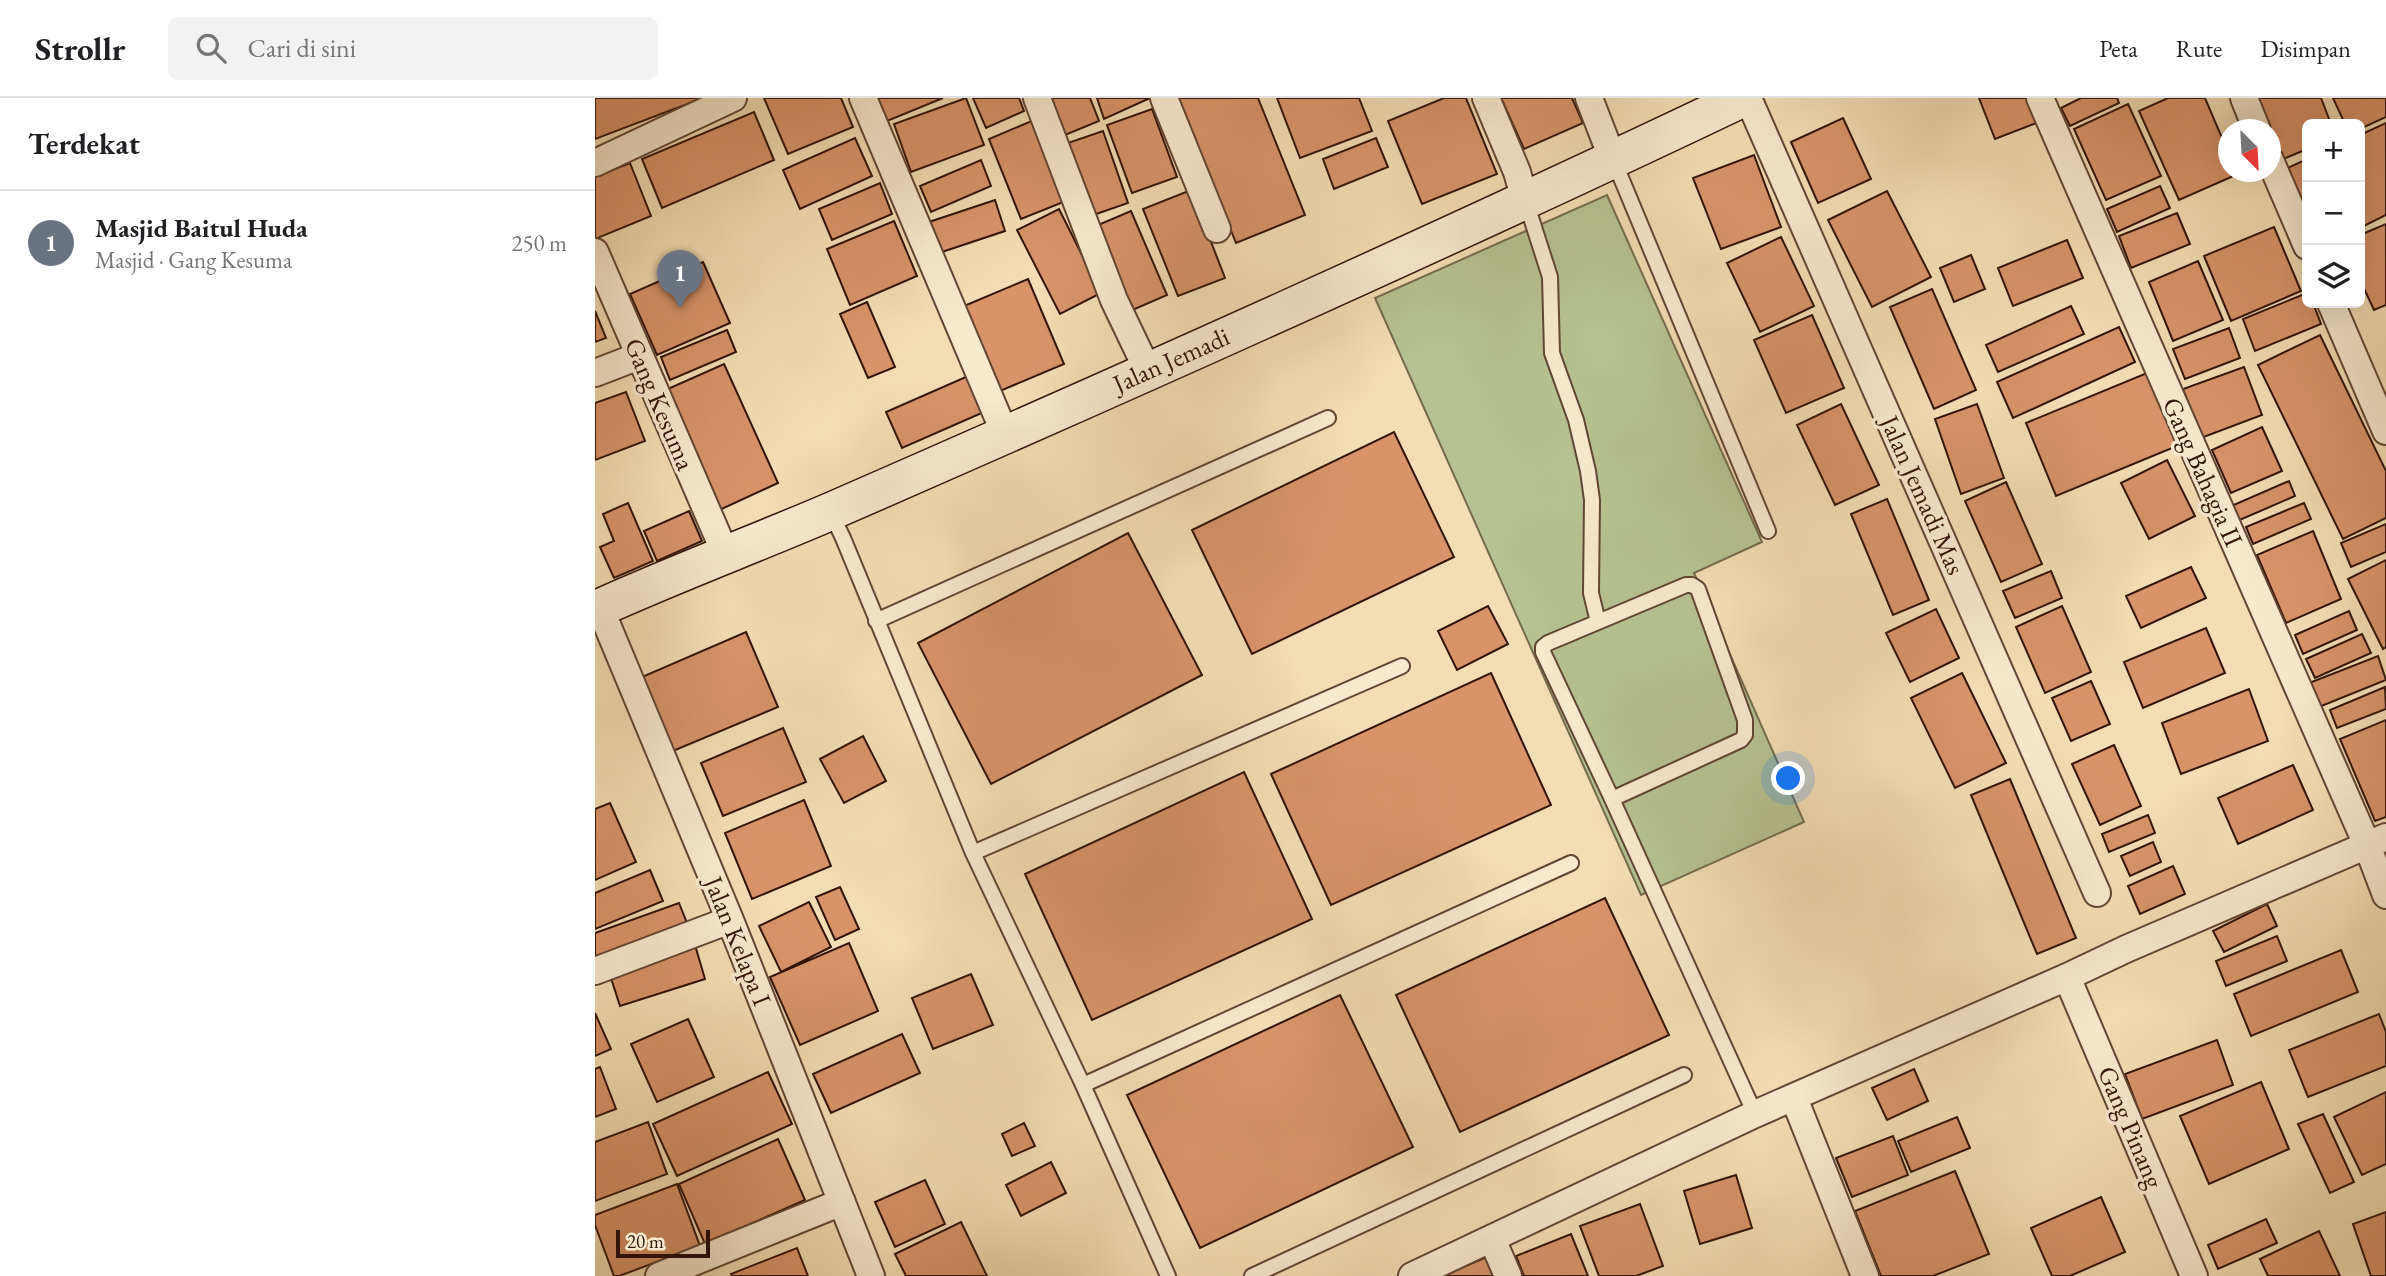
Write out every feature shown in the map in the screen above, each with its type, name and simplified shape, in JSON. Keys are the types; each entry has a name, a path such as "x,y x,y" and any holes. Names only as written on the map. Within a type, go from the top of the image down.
{"street":[{"path":"595,163 733,98"},
{"path":"863,98 1005,435"},
{"path":"1037,98 1114,300 1148,371"},
{"path":"1164,98 1217,229"},
{"path":"1486,98 1517,172 1525,200"},
{"path":"1589,98 1613,160"},
{"name":"Gang Bahagia II","path":"2040,98 2376,841 2386,895"},
{"path":"2244,98 2253,119"},
{"name":"Jalan Jemadi","path":"598,609 1005,435 1613,160 1737,100"},
{"name":"Jalan Jemadi Mas","path":"1737,100 2097,893"},
{"path":"2279,182 2307,245"},
{"name":"Gang Kesuma","path":"595,252 726,555"},
{"path":"2333,308 2386,431"},
{"path":"595,373 639,356"},
{"name":"Jalan Kelapa I","path":"598,609 730,920 871,1276"},
{"path":"1412,1276 1755,1114 2376,841"},
{"path":"595,971 730,920"},
{"name":"Gang Pinang","path":"2067,977 2194,1276"},
{"path":"1794,1098 1865,1276"},
{"path":"659,1276 842,1202"},
{"path":"1492,1238 1508,1276"}],"lane":[{"path":"1613,160 1768,531"},
{"path":"1525,200 1550,277 1552,353 1576,420 1588,471 1593,540 1590,576 1598,622"},
{"path":"876,621 1328,418"},
{"path":"831,511 972,853 1083,1085 1168,1276"},
{"path":"1612,799 1741,740 1747,729 1696,587 1686,584 1548,643 1543,647 1543,652 1755,1114"},
{"path":"972,853 1402,666"},
{"path":"1083,1085 1571,863"},
{"path":"1252,1276 1684,1075"}],"green space":[{"path":"1607,195 1762,542 1694,573 1804,822 1641,895 1375,298"}],"building":[{"path":"595,98 703,98 595,139"},
{"path":"764,98 841,98 853,127 788,154"},
{"path":"878,98 943,98 887,121"},
{"path":"966,98 984,145 911,172 894,124"},
{"path":"973,98 1019,98 1024,111 986,128"},
{"path":"1050,98 1090,98 1099,121 1065,135"},
{"path":"1097,98 1150,98 1104,119"},
{"path":"1178,98 1258,98 1305,215 1236,243"},
{"path":"1277,98 1359,98 1372,131 1300,158"},
{"path":"1444,98 1466,98 1497,174 1422,204 1388,121"},
{"path":"1501,98 1572,98 1583,123 1524,149"},
{"path":"1979,98 2030,98 2039,122 1995,139"},
{"path":"2081,98 2117,98 2119,103 2070,126 2061,108"},
{"path":"2168,98 2205,98 2218,129 2220,182 2179,200 2139,111"},
{"path":"2255,98 2321,98 2329,119 2302,119 2302,151 2281,160 2281,119 2264,119"},
{"path":"2333,98 2386,98 2386,117 2365,127 2365,119 2343,119"},
{"path":"2128,104 2161,176 2106,200 2074,129"},
{"path":"1152,109 1177,177 1132,193 1107,125"},
{"path":"754,112 774,160 662,208 642,159"},
{"path":"1843,118 1871,179 1818,203 1791,142"},
{"path":"1034,120 1066,201 1021,219 989,139"},
{"path":"2386,123 2386,215 2365,226 2365,182 2365,133"},
{"path":"1103,131 1128,203 1085,218 1059,146"},
{"path":"855,138 872,176 800,209 783,170"},
{"path":"1376,138 1388,167 1334,189 1323,159"},
{"path":"1754,155 1781,227 1721,249 1693,178"},
{"path":"981,160 991,186 931,212 920,186"},
{"path":"2302,161 2302,223 2281,176 2281,171"},
{"path":"630,163 651,216 595,239 595,177"},
{"path":"880,183 892,214 832,240 819,209"},
{"path":"2160,186 2170,208 2117,232 2107,209"},
{"path":"1191,190 1225,278 1178,296 1143,209"},
{"path":"1887,191 1931,277 1872,307 1828,220"},
{"path":"995,200 1005,231 936,254 926,223"},
{"path":"1059,209 1101,293 1060,314 1017,230"},
{"path":"1131,211 1167,295 1128,312 1091,228"},
{"path":"2177,213 2190,244 2131,268 2119,236"},
{"path":"894,221 917,276 850,305 827,249"},
{"path":"2386,224 2386,305 2374,310 2365,291 2365,233"},
{"path":"2274,227 2301,291 2231,321 2204,256"},
{"path":"1781,237 1814,306 1760,332 1727,263"},
{"path":"2067,240 2083,278 2013,306 1998,268"},
{"path":"1971,255 1985,289 1954,302 1940,268"},
{"path":"2198,261 2223,320 2173,341 2149,282"},
{"path":"703,262 730,323 657,355 630,294"},
{"path":"1028,279 1064,364 1000,391 964,306"},
{"path":"1932,289 1976,390 1934,409 1890,307"},
{"path":"2302,295 2302,308 2315,308 2321,324 2255,351 2243,319"},
{"path":"867,302 895,367 868,378 840,314"},
{"path":"2071,306 2084,334 1998,372 1986,345"},
{"path":"595,311 606,338 595,342"},
{"path":"1812,315 1844,388 1786,413 1754,340"},
{"path":"2119,327 2135,362 2013,418 1997,382"},
{"path":"2229,328 2240,358 2185,379 2173,349"},
{"path":"727,330 736,352 670,380 661,357"},
{"path":"2320,335 2386,471 2386,518 2343,539 2258,365"},
{"path":"724,364 778,483 715,512 661,392"},
{"path":"2244,367 2262,415 2201,438 2183,389"},
{"path":"2147,373 2177,446 2056,496 2026,423"},
{"path":"968,376 984,412 902,448 886,412"},
{"path":"626,392 645,441 595,460 595,403"},
{"path":"1841,404 1879,485 1835,505 1797,425"},
{"path":"1977,404 2004,478 1961,494 1935,419"},
{"path":"2262,427 2282,471 2231,493 2212,450"},
{"path":"1394,432 1454,557 1252,654 1192,530"},
{"path":"2167,460 2195,516 2149,539 2121,483"},
{"path":"2289,481 2295,496 2235,522 2229,507"},
{"path":"2006,482 2042,564 2001,582 1965,501"},
{"path":"1887,499 1929,600 1893,615 1851,514"},
{"path":"628,503 653,561 614,578 600,547 614,541 603,514"},
{"path":"2304,503 2311,519 2253,544 2246,527"},
{"path":"689,511 702,541 657,561 644,531"},
{"path":"2386,524 2386,552 2351,567 2341,543"},
{"path":"2313,531 2341,599 2286,623 2257,555"},
{"path":"1128,533 1202,675 991,784 918,643"},
{"path":"2386,560 2386,647 2383,649 2348,579"},
{"path":"2191,567 2206,598 2141,628 2126,596"},
{"path":"2051,571 2062,598 2015,618 2003,591"},
{"path":"1488,606 1508,644 1457,670 1438,631"},
{"path":"2062,606 2091,672 2045,693 2016,627"},
{"path":"1936,609 1959,658 1910,682 1886,633"},
{"path":"2349,611 2357,630 2303,654 2295,635"},
{"path":"2206,628 2225,673 2143,708 2124,662"},
{"path":"746,632 778,707 673,751 642,677"},
{"path":"2362,634 2371,653 2315,678 2306,659"},
{"path":"2378,656 2386,680 2319,707 2309,683"},
{"path":"1491,673 1551,805 1331,905 1271,774"},
{"path":"1962,673 2006,763 1955,788 1911,698"},
{"path":"2091,681 2110,724 2071,741 2052,698"},
{"path":"2385,687 2386,709 2337,728 2330,710"},
{"path":"2249,689 2268,741 2181,774 2162,723"},
{"path":"2386,720 2386,817 2375,821 2340,739"},
{"path":"783,728 806,782 723,816 701,763"},
{"path":"863,736 886,781 844,803 820,759"},
{"path":"2114,745 2141,806 2100,825 2072,764"},
{"path":"2293,765 2313,810 2238,844 2218,798"},
{"path":"1244,772 1312,919 1092,1020 1025,874"},
{"path":"2010,779 2076,938 2037,954 1971,795"},
{"path":"804,800 831,866 752,899 725,833"},
{"path":"610,803 636,862 595,880 595,809"},
{"path":"2148,815 2155,833 2109,852 2102,834"},
{"path":"2153,842 2161,862 2130,876 2121,856"},
{"path":"2173,866 2185,894 2140,914 2128,886"},
{"path":"650,870 663,901 595,929 595,893"},
{"path":"840,887 859,929 835,940 816,897"},
{"path":"1605,898 1669,1035 1460,1132 1396,995"},
{"path":"809,902 831,947 781,972 759,926"},
{"path":"679,903 689,928 595,961 595,933"},
{"path":"2267,904 2277,926 2224,952 2213,931"},
{"path":"2277,936 2287,961 2226,986 2216,961"},
{"path":"849,943 878,1011 800,1045 770,977"},
{"path":"695,945 705,979 620,1006 609,972"},
{"path":"2341,950 2358,992 2251,1036 2234,994"},
{"path":"971,974 993,1025 933,1049 912,998"},
{"path":"1340,995 1413,1147 1200,1248 1127,1095"},
{"path":"595,1013 611,1049 595,1056"},
{"path":"2379,1014 2386,1032 2386,1066 2308,1097 2289,1050"},
{"path":"688,1019 714,1077 657,1102 631,1044"},
{"path":"902,1034 920,1073 831,1113 813,1074"},
{"path":"2217,1040 2233,1085 2142,1119 2125,1074"},
{"path":"600,1067 616,1109 595,1117 595,1069"},
{"path":"1914,1069 1928,1101 1887,1120 1872,1088"},
{"path":"768,1072 792,1124 677,1176 653,1124"},
{"path":"2261,1082 2289,1149 2209,1184 2180,1116"},
{"path":"2386,1092 2386,1164 2362,1175 2334,1117"},
{"path":"2323,1114 2354,1182 2330,1193 2298,1124"},
{"path":"1957,1117 1970,1148 1911,1172 1898,1141"},
{"path":"648,1122 667,1174 595,1201 595,1142"},
{"path":"1024,1123 1035,1146 1012,1156 1002,1134"},
{"path":"1893,1136 1908,1175 1852,1197 1836,1158"},
{"path":"778,1139 805,1200 705,1244 679,1184"},
{"path":"1051,1162 1066,1193 1021,1216 1006,1185"},
{"path":"1955,1171 1989,1254 1933,1276 1881,1276 1855,1211"},
{"path":"1736,1175 1752,1228 1700,1244 1684,1191"},
{"path":"925,1180 945,1224 895,1247 875,1202"},
{"path":"677,1184 700,1246 614,1276 595,1225 595,1215"},
{"path":"2101,1197 2125,1252 2070,1276 2052,1276 2031,1228"},
{"path":"1640,1204 1663,1266 1636,1276 1599,1276 1580,1226"},
{"path":"2386,1212 2386,1276 2371,1276 2353,1224"},
{"path":"2266,1219 2277,1243 2218,1269 2208,1245"},
{"path":"961,1222 987,1276 906,1276 895,1254"},
{"path":"2319,1231 2340,1276 2268,1276 2260,1259"},
{"path":"1571,1234 1588,1276 1524,1276 1516,1256"},
{"path":"797,1248 808,1276 731,1274"},
{"path":"1489,1256 1497,1276 1442,1276"}],"place":[{"name":"Masjid Baitul Huda","path":"680,308"}]}
